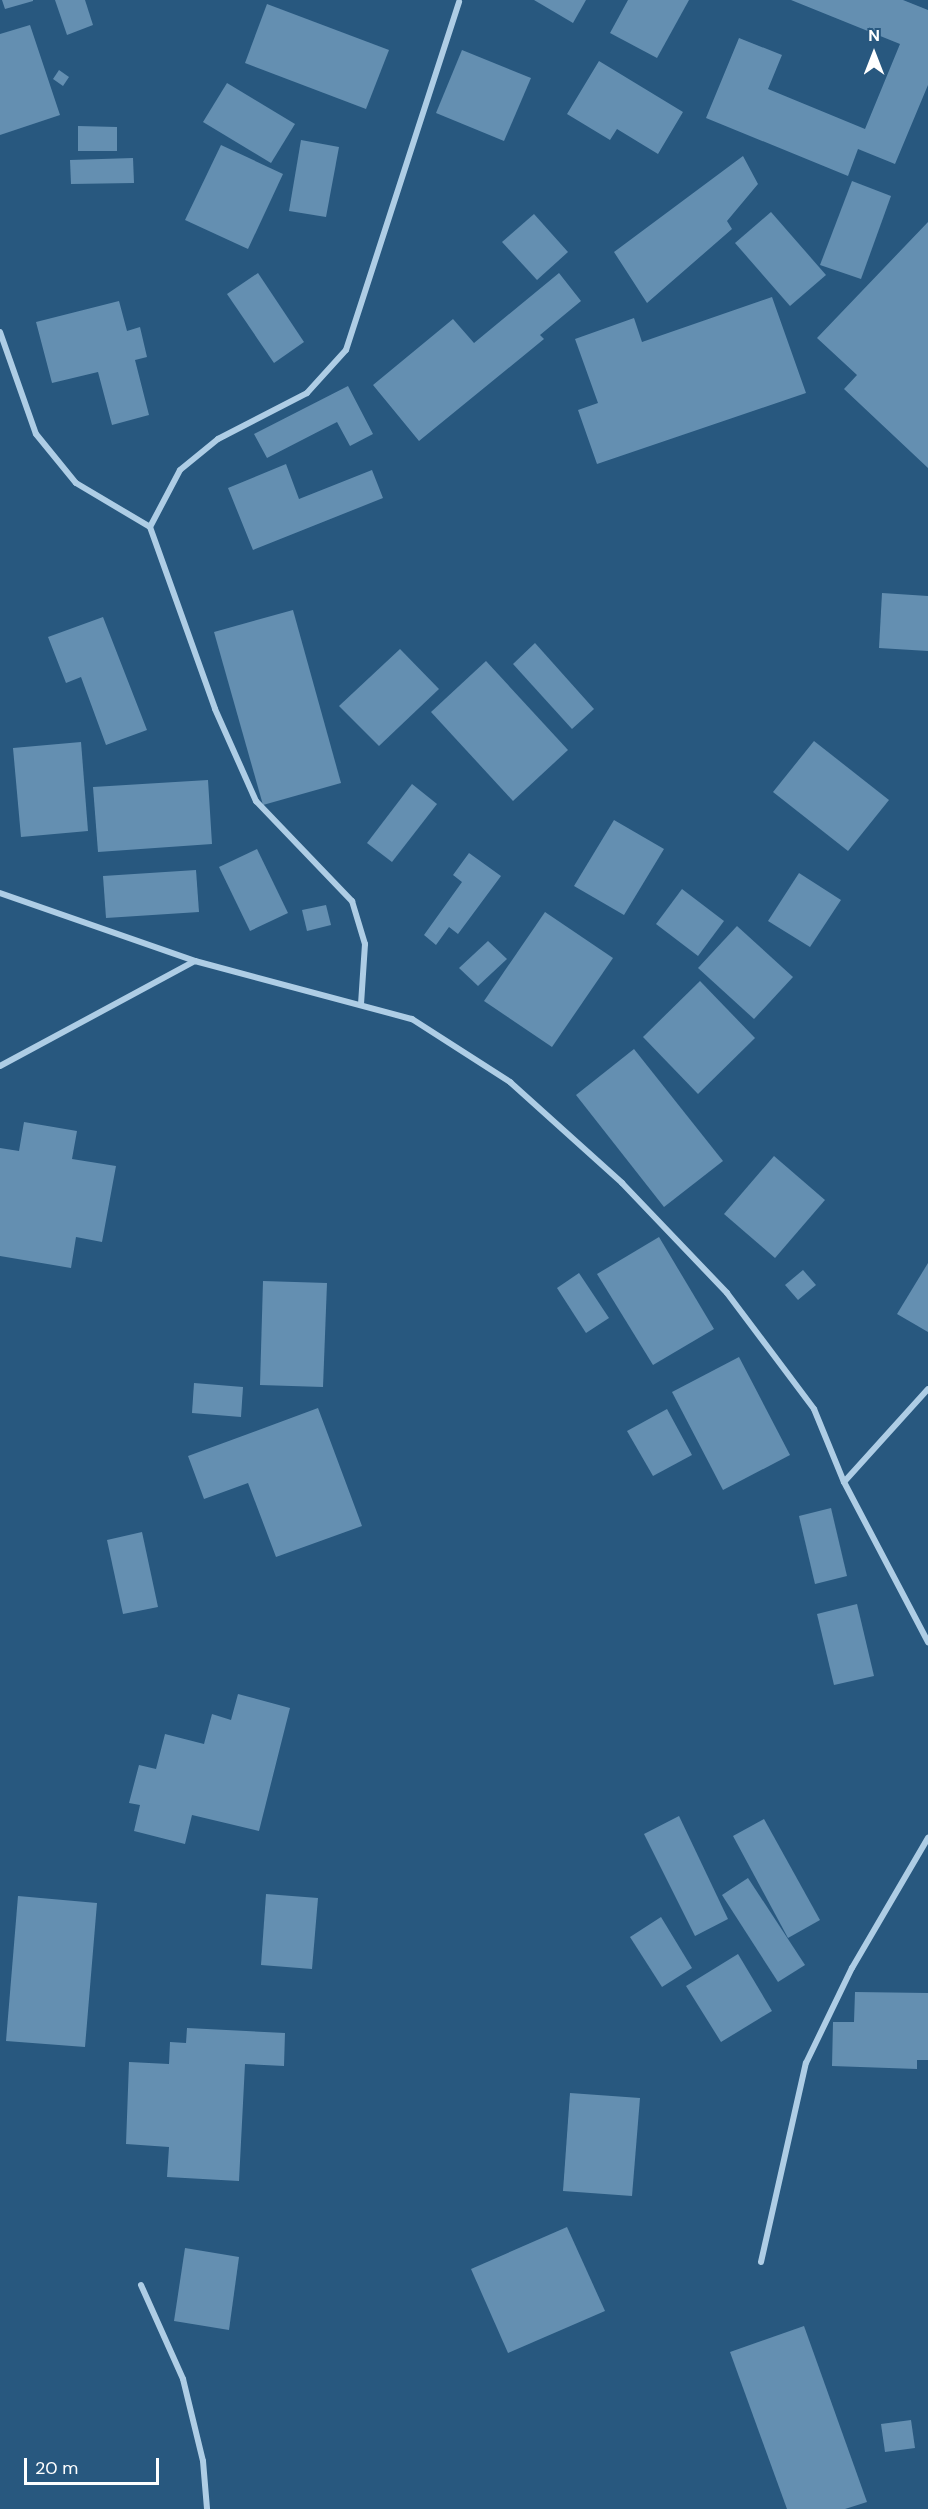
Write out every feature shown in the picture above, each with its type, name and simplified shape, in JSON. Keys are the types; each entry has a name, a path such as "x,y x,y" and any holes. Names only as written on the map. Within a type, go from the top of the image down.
{"street":[{"path":"150,527 180,470 218,439 307,393 346,350 459,2"},
{"path":"0,332 36,434 76,483 150,527 215,709 256,801 352,901 365,944 361,1004"},
{"path":"0,893 195,961 412,1019 510,1082 622,1184 727,1293 800,1391 844,1482 928,1642"},
{"path":"0,1066 195,961"},
{"path":"844,1482 928,1389"},
{"path":"761,2262 806,2063 852,1968 928,1838"},
{"path":"141,2285 165,2329 183,2379 203,2461 207,2509"}],"building":[{"path":"2,0 33,0 33,1 5,9"},
{"path":"55,0 85,0 93,25 67,35"},
{"path":"534,0 586,0 573,23"},
{"path":"628,0 689,0 657,58 610,33"},
{"path":"791,0 903,0 928,10 928,85 895,164 858,149 848,176 706,118 739,38 782,55 768,89 865,129 900,44"},
{"path":"267,4 389,50 366,109 245,63"},
{"path":"30,25 60,115 0,135 0,34"},
{"path":"462,50 531,78 504,141 436,113"},
{"path":"599,61 683,112 658,154 617,129 610,140 567,114"},
{"path":"59,70 69,77 63,86 53,79"},
{"path":"227,83 295,124 271,163 203,122"},
{"path":"78,126 117,127 117,151 78,151"},
{"path":"301,140 339,147 326,217 289,211"},
{"path":"221,145 283,174 248,249 185,220"},
{"path":"743,156 758,184 727,221 732,229 647,303 614,252"},
{"path":"133,158 134,183 71,184 70,160"},
{"path":"852,181 891,196 861,279 820,265"},
{"path":"771,212 826,275 790,306 735,243"},
{"path":"534,214 568,252 537,280 502,242"},
{"path":"928,222 928,468 844,389 857,375 817,338"},
{"path":"258,273 304,342 274,363 227,294"},
{"path":"559,273 581,301 540,335 544,339 419,441 373,385 453,319 474,343"},
{"path":"772,297 806,393 597,464 578,410 598,403 575,339 634,318 642,342"},
{"path":"119,301 127,331 140,327 147,357 135,360 149,415 112,425 98,372 52,383 36,322"},
{"path":"348,386 373,434 350,446 337,422 267,458 254,434"},
{"path":"286,464 299,499 372,470 383,498 253,550 228,488"},
{"path":"882,593 928,596 928,651 879,648"},
{"path":"293,610 341,783 263,805 214,632"},
{"path":"103,617 147,730 106,745 81,677 66,683 48,637"},
{"path":"535,643 594,709 572,729 513,664"},
{"path":"400,649 439,689 379,746 339,706"},
{"path":"486,661 568,750 513,801 431,712"},
{"path":"814,741 889,800 848,851 773,792"},
{"path":"81,742 88,831 21,837 13,748"},
{"path":"208,780 212,844 98,852 93,787"},
{"path":"412,784 437,804 392,862 367,843"},
{"path":"614,820 664,849 624,915 574,886"},
{"path":"257,849 288,913 250,931 219,867"},
{"path":"469,853 501,876 458,934 449,927 436,945 424,935 462,882 453,875"},
{"path":"196,870 199,912 106,918 103,876"},
{"path":"799,873 841,900 810,947 768,921"},
{"path":"682,889 724,921 698,956 656,924"},
{"path":"326,905 331,925 307,931 302,910"},
{"path":"545,912 613,958 552,1047 484,1001"},
{"path":"737,926 793,977 754,1019 698,968"},
{"path":"488,941 507,959 478,986 459,968"},
{"path":"700,981 755,1038 698,1094 643,1037"},
{"path":"634,1049 723,1161 664,1207 576,1095"},
{"path":"24,1122 77,1131 72,1159 116,1166 102,1242 76,1237 71,1268 0,1256 0,1148 19,1151"},
{"path":"774,1156 825,1200 775,1258 724,1214"},
{"path":"659,1237 714,1329 653,1365 597,1274"},
{"path":"928,1263 928,1332 897,1314"},
{"path":"803,1270 816,1285 798,1300 785,1285"},
{"path":"579,1273 609,1318 586,1333 557,1288"},
{"path":"263,1281 327,1283 323,1387 260,1385"},
{"path":"739,1357 790,1455 723,1490 672,1392"},
{"path":"194,1383 243,1387 241,1417 192,1413"},
{"path":"318,1408 362,1526 276,1557 248,1483 204,1499 188,1456"},
{"path":"667,1409 692,1455 653,1476 627,1431"},
{"path":"831,1508 847,1576 815,1584 799,1516"},
{"path":"142,1532 158,1607 123,1614 107,1540"},
{"path":"857,1604 874,1676 834,1685 817,1614"},
{"path":"238,1694 290,1708 259,1831 192,1815 185,1844 134,1831 140,1805 129,1803 139,1765 156,1769 165,1734 204,1744 212,1714 231,1720"},
{"path":"679,1816 728,1919 695,1936 644,1834"},
{"path":"764,1819 820,1920 788,1938 733,1836"},
{"path":"748,1878 805,1965 778,1982 722,1895"},
{"path":"266,1894 318,1898 312,1969 261,1965"},
{"path":"18,1896 97,1903 85,2047 6,2041"},
{"path":"661,1917 692,1968 662,1987 630,1937"},
{"path":"738,1954 772,2011 721,2042 686,1986"},
{"path":"855,1992 928,1993 928,2060 917,2060 917,2069 832,2066 833,2022 854,2022"},
{"path":"187,2028 285,2033 284,2066 245,2064 239,2181 167,2177 169,2147 126,2144 129,2062 169,2064 170,2042 186,2043"},
{"path":"570,2093 640,2098 632,2196 563,2191"},
{"path":"567,2227 605,2311 508,2353 471,2269"},
{"path":"185,2248 239,2257 229,2330 174,2321"},
{"path":"804,2326 867,2502 845,2509 787,2509 730,2352"},
{"path":"911,2420 915,2448 885,2452 881,2424"}]}
